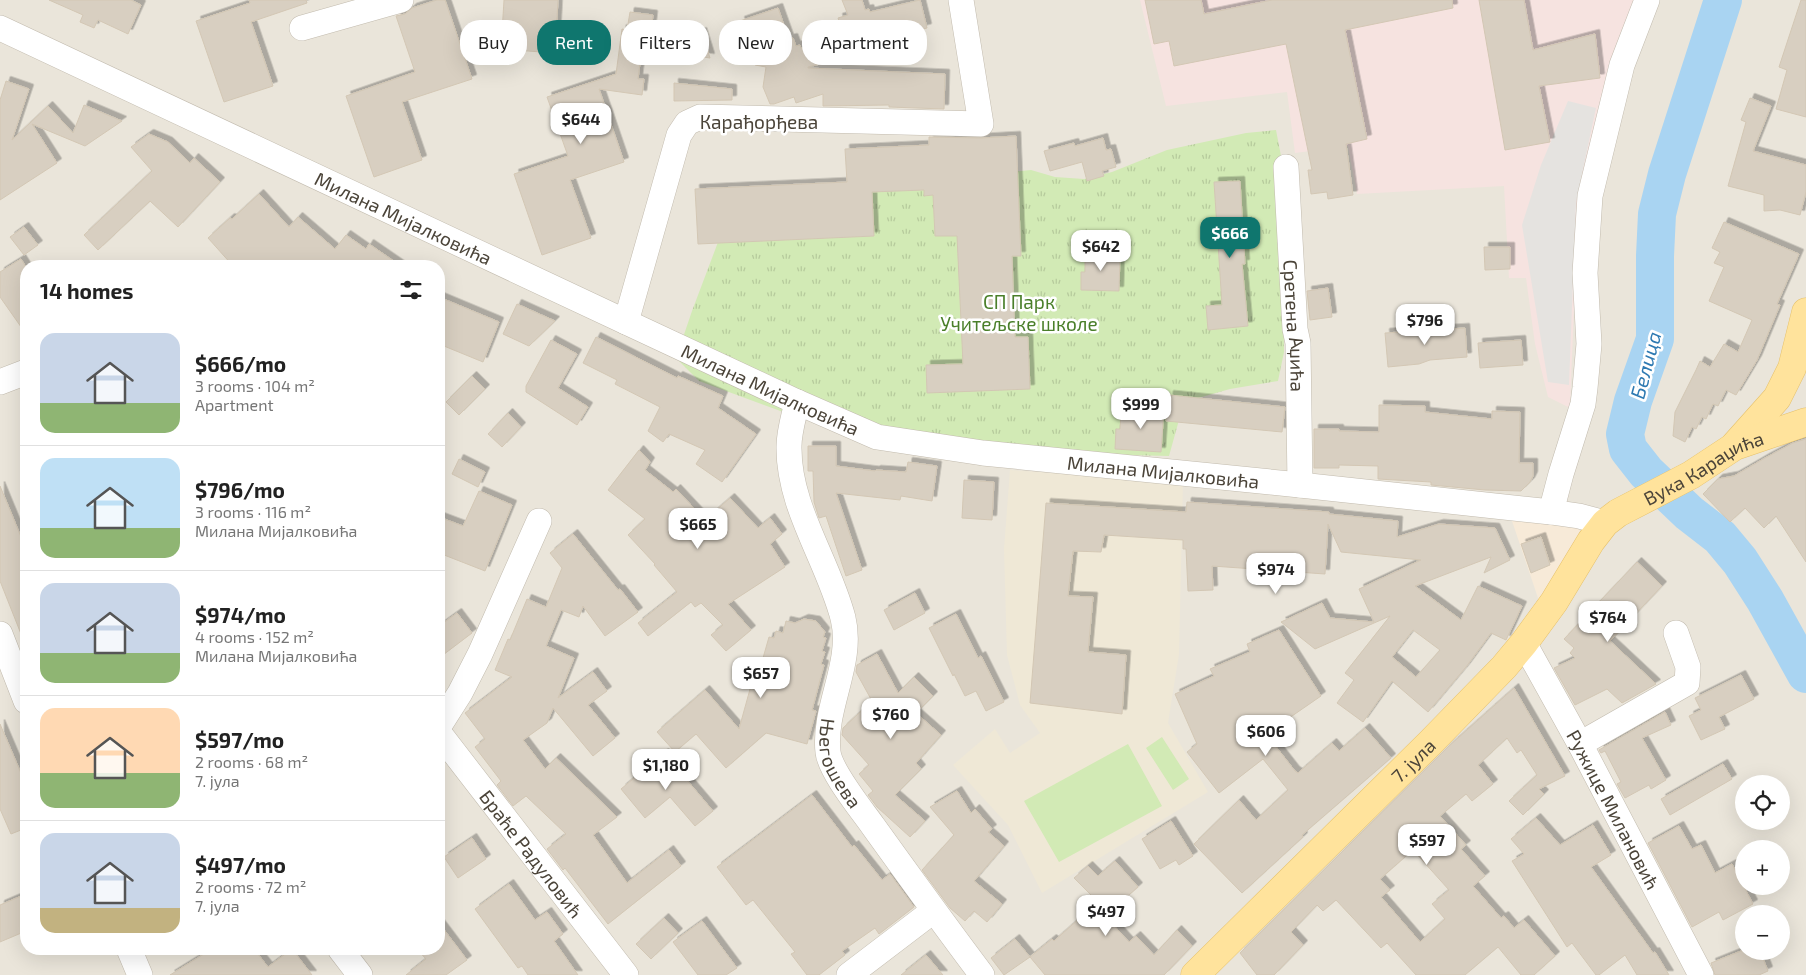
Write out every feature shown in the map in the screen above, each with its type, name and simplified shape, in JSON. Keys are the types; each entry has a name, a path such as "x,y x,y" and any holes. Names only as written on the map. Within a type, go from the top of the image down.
{"main road":[{"path":"1734,446 1777,398 1792,368 1805,326"},
{"name":"Вука Караџића","path":"1612,518 1691,475 1734,446 1806,422"},
{"name":"7. јула","path":"1195,975 1485,687 1524,643 1554,602 1586,549 1612,518"}],"street":[{"path":"302,28 401,0"},
{"name":"Карађорђева","path":"626,322 679,134 687,122 700,117 981,124 961,0"},
{"path":"1551,512 1583,404 1585,388 1589,344 1585,273 1590,196 1622,65 1647,0"},
{"name":"Милана Мијалковића","path":"0,28 797,402 877,437 983,453 1612,518"},
{"name":"Сретена Аџића","path":"1286,167 1295,329 1298,342 1300,485"},
{"path":"0,382 20,374"},
{"name":"Његошева","path":"797,402 789,444 794,488 837,598 847,641 828,730 828,754 843,784 933,911 982,975"},
{"path":"445,717 476,662 539,521"},
{"path":"1580,744 1687,683 1688,667 1676,632"},
{"path":"0,634 20,686"},
{"name":"Ружице Милановић","path":"1524,643 1580,744 1701,975"},
{"name":"Браће Радуловић","path":"445,741 626,975"},
{"path":"849,975 933,911"},
{"path":"345,955 360,975"}],"shaded area":[{"path":"0,0 1806,0 1806,975 0,975"},
{"path":"1140,0 1635,0 1611,69 1594,128 1578,203 1570,408 1548,397 1535,344 1526,278 1509,278 1504,186 1357,194 1348,146 1295,153 1287,92 1166,106"},
{"path":"1568,101 1596,108 1576,202 1569,385 1548,382 1522,225 1541,165"},
{"path":"1010,470 1183,481 1179,654 1168,723 1208,792 1042,893 1008,825 953,765 995,729 1010,753 1040,733 1020,705 1007,655 1004,549"},
{"path":"1511,518 1574,525 1582,532 1539,601"}],"green space":[{"name":"СП Парк Учитељске школе","path":"1276,130 1281,156 1284,352 1278,381 1230,389 1184,402 1169,456 1008,452 794,416 699,381 676,358 729,213 955,178 1031,170 1055,177 1084,179 1112,172 1167,150 1246,133"},
{"path":"1162,737 1189,779 1173,790 1146,748"},
{"path":"1128,744 1162,806 1059,862 1024,801"}],"building":[{"path":"49,0 131,0 141,5 128,34 98,20 94,28 80,22 83,15"},
{"path":"249,0 306,0 307,3 251,22 273,86 224,102 196,21 250,3"},
{"path":"437,0 445,0 460,44 460,65 467,65 472,79 402,102 422,160 374,177 346,96 415,72 396,16 405,14 412,8"},
{"path":"504,0 558,0 557,20 537,20 537,52 527,51 527,20 503,20"},
{"path":"842,0 862,0 865,10 869,9 870,12 920,0 925,20 839,20 838,18 848,15"},
{"path":"1145,0 1201,0 1204,14 1272,0 1452,0 1453,8 1345,30 1367,139 1346,144 1353,195 1328,199 1327,192 1311,194 1308,170 1312,170 1286,44 1174,66 1169,41 1154,44"},
{"path":"1479,0 1524,0 1533,50 1595,34 1600,78 1539,86 1550,142 1505,150"},
{"path":"1801,0 1806,0 1806,117 1776,109 1787,70 1779,67"},
{"path":"778,8 782,20 743,20"},
{"path":"630,12 653,15 652,20 629,20"},
{"path":"621,36 621,65 640,65 638,79 644,79 642,95 599,89 624,162 570,180 591,238 542,255 514,174 568,156 547,97 616,74"},
{"path":"792,38 796,46 800,45 802,65 816,65 808,68 945,74 944,109 889,107 889,105 823,106 823,94 796,103 794,97 770,104 763,87 766,67 755,65 792,65"},
{"path":"6,81 29,89 12,140 48,106 73,133 84,105 122,121 85,146 32,124 57,163 0,200 0,100"},
{"path":"674,83 732,89 732,100 674,101"},
{"path":"1750,98 1771,106 1753,151 1806,165 1806,192 1800,215 1780,210 1764,211 1764,195 1728,186 1746,122 1741,120"},
{"path":"149,134 168,142 190,163 194,158 220,182 178,227 150,201 98,250 84,235 152,171 131,147"},
{"path":"1016,136 1021,256 1012,256 1015,337 1028,337 1030,389 927,393 926,365 963,364 957,236 935,236 933,195 924,196 924,190 872,192 874,236 698,244 695,189 847,182 845,149 929,145 929,137 981,138"},
{"path":"1103,138 1106,150 1111,149 1116,167 1102,171 1104,176 1087,181 1082,162 1050,171 1044,151 1074,143 1075,146"},
{"path":"1240,181 1245,264 1242,264 1248,326 1208,330 1206,306 1222,305 1214,182"},
{"path":"259,194 289,227 298,217 335,249 346,235 366,249 369,244 392,260 228,260 208,238 230,218 232,219"},
{"path":"1724,222 1799,254 1777,304 1780,305 1757,360 1736,395 1726,390 1718,406 1713,404 1706,419 1702,417 1696,429 1692,427 1685,442 1673,436 1675,412 1700,361 1710,367 1724,344 1738,352 1752,320 1709,301 1724,267 1714,263 1720,252 1712,248"},
{"path":"24,227 38,245 24,255 10,237"},
{"path":"1484,247 1510,247 1510,269 1485,270"},
{"path":"1085,253 1120,254 1119,291 1081,290 1081,272 1085,272"},
{"path":"21,259 22,260 20,260 20,325 0,297 0,272"},
{"path":"1328,288 1332,317 1310,320 1307,291"},
{"path":"445,300 499,322 483,362 445,346"},
{"path":"517,304 555,321 529,346 503,334"},
{"path":"1465,328 1467,357 1430,360 1419,364 1388,367 1385,333"},
{"path":"596,337 677,378 678,376 723,396 718,408 756,434 722,482 696,464 705,450 669,434 663,442 648,431 660,407 615,384 617,380 583,363"},
{"path":"551,340 577,354 558,388 588,407 577,425 526,392 526,386"},
{"path":"1521,340 1523,365 1480,368 1478,343"},
{"path":"472,376 485,389 459,415 446,402"},
{"path":"1169,395 1285,407 1282,432 1166,421"},
{"path":"1130,405 1164,407 1161,452 1115,449 1116,429 1120,429 1121,416 1129,416"},
{"path":"1379,405 1425,406 1425,412 1492,419 1492,411 1520,412 1519,463 1533,463 1533,476 1521,491 1485,490 1431,485 1431,482 1378,479 1378,466 1339,465 1339,468 1314,468 1314,429 1379,432"},
{"path":"508,413 521,427 502,447 488,434"},
{"path":"1806,439 1806,562 1776,516 1764,528 1745,508 1730,522 1703,494 1718,479 1734,476 1793,443"},
{"path":"808,446 836,446 836,466 875,471 906,472 908,462 937,466 932,501 901,496 900,500 836,493 862,570 846,576 826,516 819,518 814,502 813,471 808,471"},
{"path":"639,450 650,462 645,470 673,492 676,489 705,520 730,498 758,528 770,518 782,534 770,544 785,567 728,604 751,630 726,651 711,635 723,625 701,603 695,607 691,602 648,636 638,623 677,592 655,564 628,535 645,519 608,490"},
{"path":"459,459 485,472 478,487 452,474"},
{"path":"964,480 994,482 992,520 962,518"},
{"path":"0,486 20,534 20,631 0,581"},
{"path":"479,491 512,505 485,571 445,555 445,519 463,526"},
{"path":"1187,502 1329,512 1329,514 1398,521 1397,537 1439,524 1495,528 1510,560 1484,573 1491,557 1415,586 1461,620 1478,586 1522,606 1506,640 1491,633 1466,667 1428,712 1392,681 1363,722 1337,703 1354,680 1345,673 1390,616 1315,649 1281,622 1322,603 1330,618 1374,622 1359,589 1421,560 1341,552 1328,524 1325,574 1212,566 1213,590 1188,591 1186,549 1183,549 1183,540 1104,535 1101,552 1073,551 1068,596 1093,597 1088,652 1126,655 1122,714 1030,703 1046,503 1186,512","holes":["1413,630 1440,650 1416,677 1392,657"]},
{"path":"573,534 638,612 605,636 583,606 579,617 561,610 546,646 574,658 558,698 593,672 607,691 588,705 615,738 593,756 553,708 547,723 523,740 545,769 556,758 617,817 593,835 627,883 669,850 681,866 608,924 565,868 563,870 547,849 566,834 526,796 513,806 497,785 501,781 475,747 485,739 465,713 512,677 495,670 508,639 510,640 527,599 546,607 562,568 550,553"},
{"path":"1541,537 1550,565 1531,573 1521,544"},
{"path":"1637,562 1662,586 1610,641 1656,684 1622,703 1607,689 1575,705 1554,668 1575,658 1570,653 1574,648 1564,639"},
{"path":"915,593 925,613 894,630 884,610"},
{"path":"457,613 472,633 445,653 445,622"},
{"path":"956,614 978,658 981,656 1004,702 986,711 976,691 965,696 929,628"},
{"path":"804,619 816,621 825,632 823,637 826,638 822,651 825,652 821,664 824,665 812,710 816,711 807,744 766,733 726,768 696,734 675,752 657,732 705,690 739,729 755,671 759,672 769,637 774,638 776,631 783,633 786,621 795,623"},
{"path":"1279,630 1321,696 1266,734 1295,771 1298,773 1332,743 1339,751 1365,728 1391,758 1302,835 1303,837 1242,893 1194,844 1239,800 1256,820 1288,790 1263,759 1219,793 1187,752 1197,744 1175,694 1214,676 1210,669 1250,652 1247,644"},
{"path":"877,654 898,693 914,677 933,696 916,713 941,735 916,763 921,769 895,795 925,821 910,837 877,807 868,795 873,791 859,774 869,765 842,735 843,728 872,701 856,672 857,665"},
{"path":"1741,675 1754,699 1719,717 1725,729 1701,740 1689,716 1701,710 1695,698"},
{"path":"1514,688 1565,776 1539,789 1544,794 1523,815 1509,801 1537,775 1521,750 1517,753 1507,738 1478,765 1493,784 1472,801 1466,794 1440,816 1466,845 1461,849 1485,876 1473,886 1501,918 1504,916 1514,928 1524,920 1555,956 1534,975 1521,975 1498,947 1465,975 1416,975 1387,943 1381,948 1336,900 1323,911 1317,905 1291,932 1303,945 1274,975 1257,975 1240,953 1449,746","holes":["1413,850 1449,890 1432,904 1445,919 1420,942 1381,897 1390,890 1380,879"]},
{"path":"1665,712 1671,725 1642,738 1666,780 1651,789 1649,785 1625,798 1617,784 1621,782 1605,751 1601,753 1599,750"},
{"path":"0,724 20,771 20,830 11,834 0,809"},
{"path":"664,753 713,811 695,826 670,797 645,818 621,789"},
{"path":"1723,764 1732,779 1670,815 1661,799"},
{"path":"957,791 971,813 975,809 992,829 988,832 1004,846 974,881 1002,904 987,922 974,911 965,921 950,908 922,870 954,835 930,807"},
{"path":"812,795 852,847 854,845 882,880 890,874 914,907 879,934 875,928 842,951 845,955 819,975 807,975 791,954 795,952 753,900 746,905 717,867"},
{"path":"1536,818 1560,845 1593,825 1611,855 1591,867 1653,953 1655,952 1669,975 1637,975 1625,955 1599,975 1596,975 1572,943 1567,947 1512,861 1524,854 1511,839"},
{"path":"1171,821 1193,856 1179,865 1176,860 1160,869 1142,839"},
{"path":"1679,826 1692,849 1701,845 1715,873 1732,864 1735,870 1735,895 1748,895 1753,904 1735,905 1735,914 1723,920 1719,912 1692,927 1648,843"},
{"path":"472,838 486,859 458,878 445,856"},
{"path":"1115,861 1138,887 1105,916 1129,942 1136,936 1154,955 1177,930 1192,946 1164,975 1045,975 1030,957 1052,939 1054,941 1098,902 1074,878 1088,866 1098,876"},
{"path":"509,884 535,920 547,912 563,934 554,941 578,975 528,975 522,966 518,968 475,909"},
{"path":"20,897 20,934 0,942 0,905"},
{"path":"664,918 678,933 651,959 636,944"},
{"path":"702,921 737,968 726,975 698,975 673,942"},
{"path":"445,931 467,960 446,975 406,975 426,959 422,955 445,955"},
{"path":"1015,939 1030,957 1004,975 991,958"},
{"path":"1735,953 1735,960 1764,960 1768,971 1759,975 1715,975 1711,963"},
{"path":"202,955 259,955 268,967 284,955 297,955 312,975 170,975"},
{"path":"926,955 943,975 901,975"}],"waterway":[{"name":"Белица","path":"1723,0 1667,174 1657,214 1655,339 1633,401 1625,434 1628,449 1646,472 1689,513 1720,537 1740,561 1765,600 1806,674"}]}
